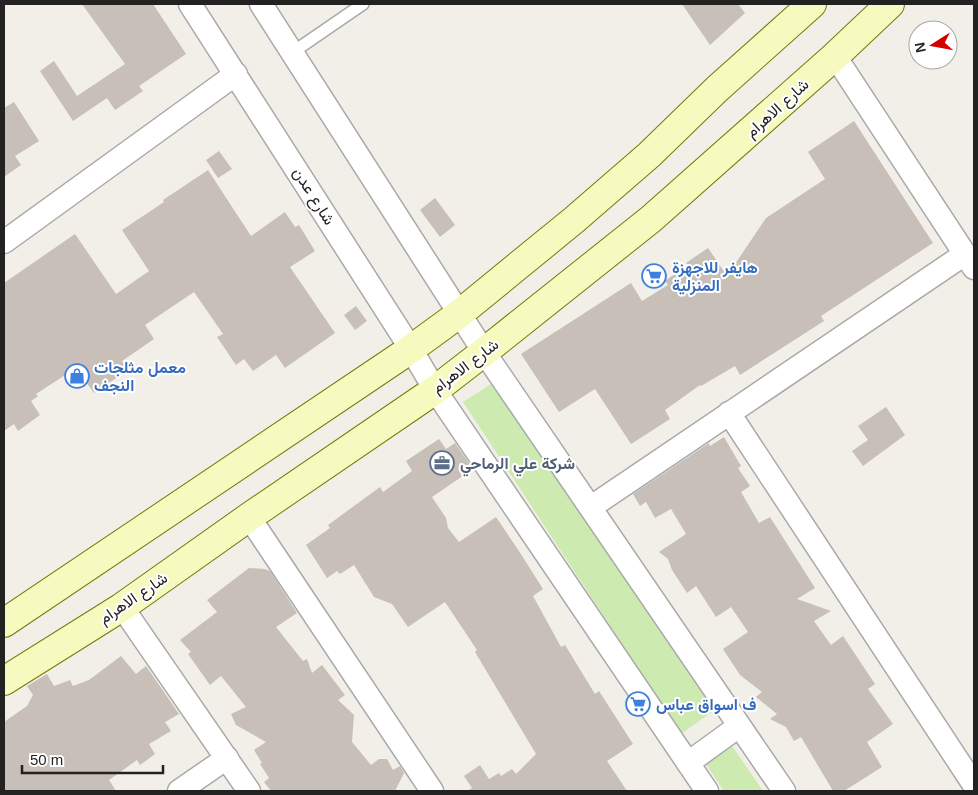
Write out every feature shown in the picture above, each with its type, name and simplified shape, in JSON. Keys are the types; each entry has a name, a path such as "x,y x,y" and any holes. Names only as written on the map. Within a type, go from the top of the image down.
{"main road":[{"path":"4,623 411,350 459,314 574,220 649,155 717,89 812,4"},
{"name":"شارع الاهرام","path":"4,681 122,607 248,516 435,390 651,219 835,56 890,4"}],"street":[{"name":"شارع عدن","path":"190,4 435,390 707,791"},
{"path":"261,4 484,352 784,791"},
{"path":"591,507 729,413 970,261 835,56"},
{"path":"4,242 236,74"},
{"path":"729,413 974,785"},
{"path":"248,516 432,791"},
{"path":"122,607 249,791"},
{"path":"688,763 739,726"},
{"path":"178,791 227,758"}],"lane":[{"path":"293,52 363,4"}],"green space":[{"path":"491,384 715,710 681,734 463,402"},
{"path":"730,743 763,791 724,791 704,761"}],"building":[{"path":"82,4 153,4 186,54 139,86 143,91 115,110 107,98 73,121 40,71 54,61 77,96 125,64"},
{"path":"682,4 738,4 745,13 710,45"},
{"path":"14,102 39,141 15,156 21,165 4,177 4,108"},
{"path":"854,121 933,243 821,316 824,321 740,375 735,366 700,385 665,410 670,419 631,444 595,389 559,412 521,354 631,283 642,301 668,285 665,281 708,248 727,276 766,218 825,179 808,152"},
{"path":"219,151 232,169 218,178 206,160"},
{"path":"208,170 251,236 285,212 295,227 299,225 315,251 290,267 335,333 285,368 276,355 253,371 244,359 236,365 217,337 223,334 194,292 145,325 154,339 122,361 128,370 94,393 76,368 36,394 38,396 31,401 40,415 18,431 14,424 4,431 4,283 75,234 116,294 149,271 122,230"},
{"path":"435,198 455,225 440,237 420,210"},
{"path":"356,306 367,321 355,330 344,315"},
{"path":"886,407 905,435 863,466 852,451 868,440 858,426"},
{"path":"724,437 741,466 738,468 750,486 741,492 759,523 770,517 815,588 797,599 831,611 814,621 831,645 843,636 875,684 868,689 893,724 867,742 882,767 844,791 833,791 801,737 794,741 786,727 770,719 777,714 756,697 762,692 740,675 723,649 748,632 731,607 716,617 696,586 687,593 672,570 668,559 659,552 686,534 671,509 655,518 646,502 640,506 633,494 709,443 710,446"},
{"path":"439,439 446,449 455,443 473,469 432,497 446,518 448,528 459,542 496,517 543,589 533,596 561,647 565,645 595,694 599,691 633,744 607,761 627,791 467,791 472,788 464,776 480,765 489,779 499,773 501,776 512,769 516,774 536,754 475,652 477,650 445,602 408,627 392,604 374,597 354,565 340,574 337,571 327,578 306,545 330,528 328,525 380,487 383,492 412,471 406,461"},
{"path":"249,568 270,571 297,613 276,627 303,661 307,659 312,673 322,665 345,695 338,700 354,715 352,742 371,765 379,759 387,759 393,770 400,766 404,773 395,791 271,791 264,782 269,778 254,750 266,742 236,725 231,714 246,707 221,676 210,685 188,654 191,652 180,640 217,612 207,600"},
{"path":"121,656 136,674 146,666 179,714 165,722 171,731 149,744 155,754 140,765 137,760 109,780 116,791 4,791 4,722 27,706 33,695 27,686 47,674 54,686 70,680 73,686 89,680"}],"place":[{"name":"هايفر للاجهزة المنزلية","path":"654,276"},
{"name":"معمل مثلجات النجف","path":"77,376"},
{"name":"شركة علي الرماحي","path":"442,463"},
{"name":"ف اسواق عباس","path":"638,704"}]}
